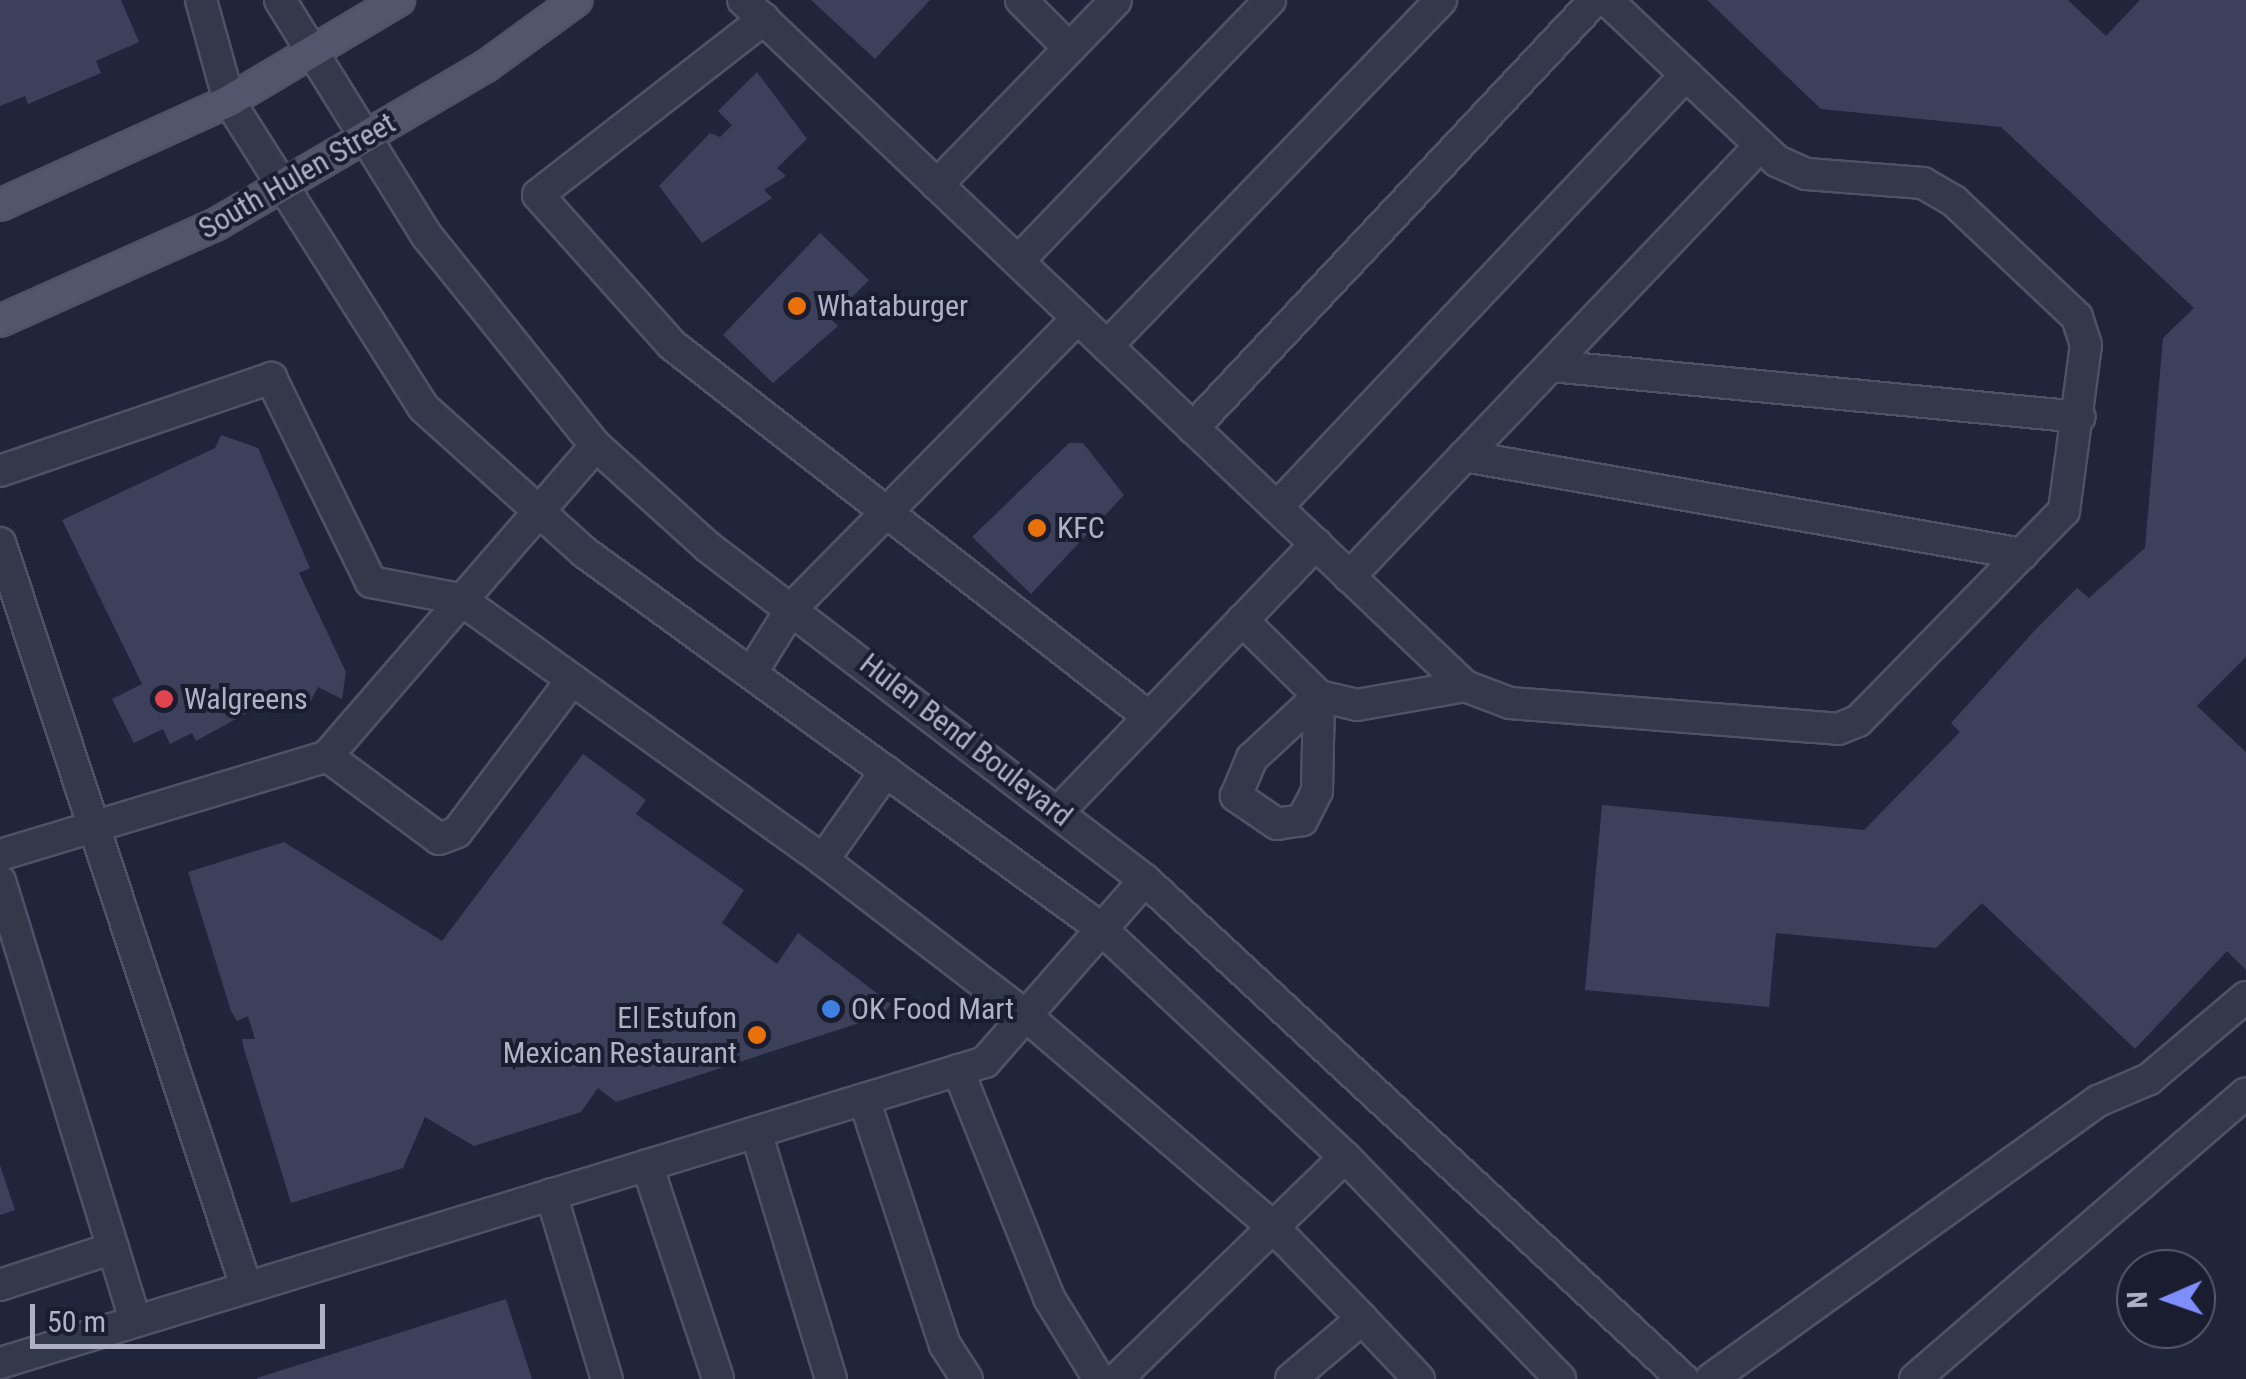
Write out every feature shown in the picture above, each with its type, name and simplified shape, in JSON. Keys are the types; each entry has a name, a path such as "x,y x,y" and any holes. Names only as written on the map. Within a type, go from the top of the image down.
{"main road":[{"path":"0,205 229,101 399,0"},
{"name":"South Hulen Street","path":"0,321 281,188 367,138 577,0"}],"street":[{"path":"201,0 229,101 281,188 424,406 536,510 1098,926 1346,1156 1560,1379"},
{"name":"Hulen Bend Boulevard","path":"280,0 481,309 596,446 792,608 1145,880 1683,1379"},
{"path":"1021,0 1070,48"},
{"path":"937,185 1116,0"},
{"path":"1018,261 1270,0"},
{"path":"1107,346 1441,0"},
{"path":"1194,428 1596,0"},
{"path":"1148,717 892,513 671,344 538,195 754,10 1464,686 1510,704 1838,729 1858,721 2064,510 2080,418 2086,345 2077,317 1954,201 1924,184 1806,174 1760,146 1607,0"},
{"path":"1277,507 1686,75"},
{"path":"1350,576 1760,146"},
{"path":"752,672 792,608 892,513 1078,318"},
{"path":"1551,366 2080,418"},
{"path":"0,471 271,378 371,582 460,599 822,860 1025,1015 1273,1227 1419,1379"},
{"path":"0,855 328,756 536,510 596,446"},
{"path":"1464,456 2022,554"},
{"path":"0,543 97,826 246,1286"},
{"path":"1059,811 1316,544"},
{"path":"1242,620 1319,696 1356,706 1464,686"},
{"path":"328,756 439,839 457,832 572,680"},
{"path":"822,860 886,771"},
{"path":"0,1363 985,1062 1098,926 1145,880"},
{"path":"0,881 135,1320"},
{"path":"1711,1379 2098,1101 2149,1079 2246,997"},
{"path":"958,1070 1049,1298 1099,1379"},
{"path":"1915,1379 2246,1092"},
{"path":"864,1099 945,1344 967,1379"},
{"path":"756,1132 831,1379"},
{"path":"1117,1379 1346,1156"},
{"path":"647,1165 718,1379"},
{"path":"551,1194 607,1379"},
{"path":"0,1285 113,1248"},
{"path":"1291,1379 1362,1320"}],"building":[{"path":"0,0 121,0 139,42 96,61 101,73 28,104 25,96 0,106"},
{"path":"811,0 930,0 875,59"},
{"path":"1707,0 2068,0 2106,36 2140,0 2246,0 2246,657 2197,706 2246,752 2246,970 2227,951 2135,1049 1982,903 1936,948 1776,933 1769,1007 1585,990 1602,805 1864,830 1960,732 1951,723 2036,629 2077,588 2089,598 2145,548 2163,338 2194,308 2001,127 1821,109"},
{"path":"757,72 807,139 777,168 786,176 764,190 772,198 702,243 659,186 710,133 720,137 732,125 718,111"},
{"name":"Whataburger","path":"820,233 869,280 831,319 838,326 773,383 723,335"},
{"name":"Walgreens","path":"221,435 258,448 310,568 299,573 346,672 342,699 318,687 309,704 283,693 196,741 192,733 170,744 163,729 134,743 112,699 142,684 62,520 215,448"},
{"name":"KFC","path":"1069,443 1083,443 1124,495 1031,594 972,537"},
{"path":"583,754 646,800 636,814 744,890 722,923 777,964 798,933 891,1004 881,1016 616,1102 598,1088 581,1112 474,1146 425,1117 403,1168 291,1203 244,1049 242,1039 255,1039 248,1016 237,1021 231,1011 188,872 284,842 442,941"},
{"path":"0,1165 15,1210 0,1215"},
{"path":"506,1299 532,1379 257,1379 257,1378"}],"place":[{"name":"Whataburger","path":"797,306"},
{"name":"KFC","path":"1037,528"},
{"name":"Walgreens","path":"164,699"},
{"name":"OK Food Mart","path":"831,1009"},
{"name":"El Estufon Mexican Restaurant","path":"757,1035"}]}
